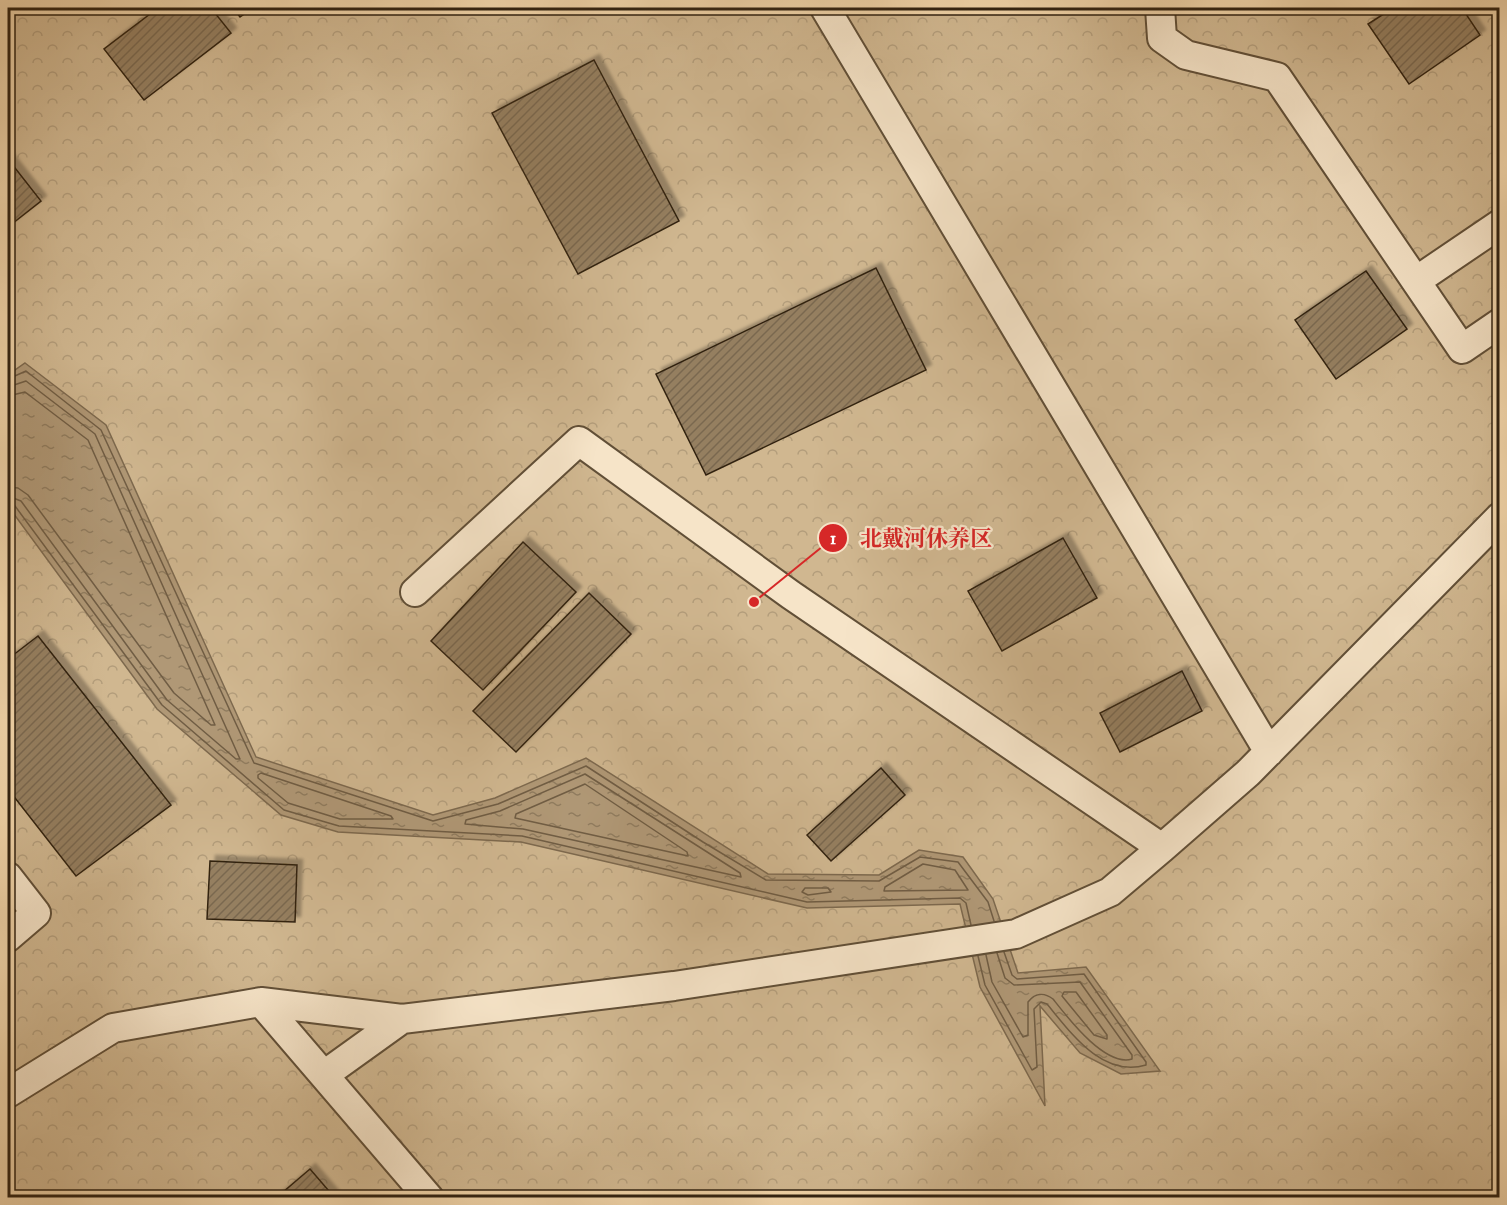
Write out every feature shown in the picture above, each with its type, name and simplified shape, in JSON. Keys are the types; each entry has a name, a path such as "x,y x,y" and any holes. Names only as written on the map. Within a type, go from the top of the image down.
{"street":[{"path":"825,8 1269,752"},
{"path":"1160,8 1162,38 1186,55 1277,77 1462,349 1500,323"},
{"path":"1416,281 1500,224"},
{"path":"414,592 579,441 791,595 1162,848"},
{"path":"8,1093 113,1028 261,1002 402,1019 674,986 1016,934 1110,892 1162,848 1269,752 1500,517"},
{"path":"8,877 36,912 8,937"},
{"path":"261,1002 429,1197"},
{"path":"324,1075 402,1019"}],"green space":[{"path":"8,8 1499,8 1499,1197 8,1197"}],"water":[{"path":"25,363 106,425 256,757 433,815 495,798 586,758 768,874 879,875 919,850 963,857 993,899 1018,973 1086,967 1160,1071 1121,1074 1080,1053 1040,1006 1045,1106 980,987 960,904 807,908 521,842 338,832 281,815 157,709 8,506 8,375"}],"building":[{"path":"158,8 211,8 231,33 144,100 104,49"},
{"path":"233,8 253,8 240,17"},
{"path":"1393,8 1462,8 1480,35 1409,84 1368,24"},
{"path":"594,60 679,221 578,274 492,113"},
{"path":"8,159 41,201 8,227"},
{"path":"876,268 926,370 706,475 656,374"},
{"path":"1366,271 1407,329 1336,379 1295,320"},
{"path":"1063,538 1097,598 1002,651 968,591"},
{"path":"523,542 576,592 483,690 431,641"},
{"path":"589,593 631,634 516,752 473,711"},
{"path":"38,636 171,805 76,876 8,789 8,659"},
{"path":"1182,671 1202,711 1120,752 1100,713"},
{"path":"881,768 905,795 831,861 807,835"},
{"path":"210,861 297,865 295,922 207,919"},
{"path":"310,1169 335,1198 276,1198"}],"place":[{"name":"北戴河休养区","path":"754,602"}]}
